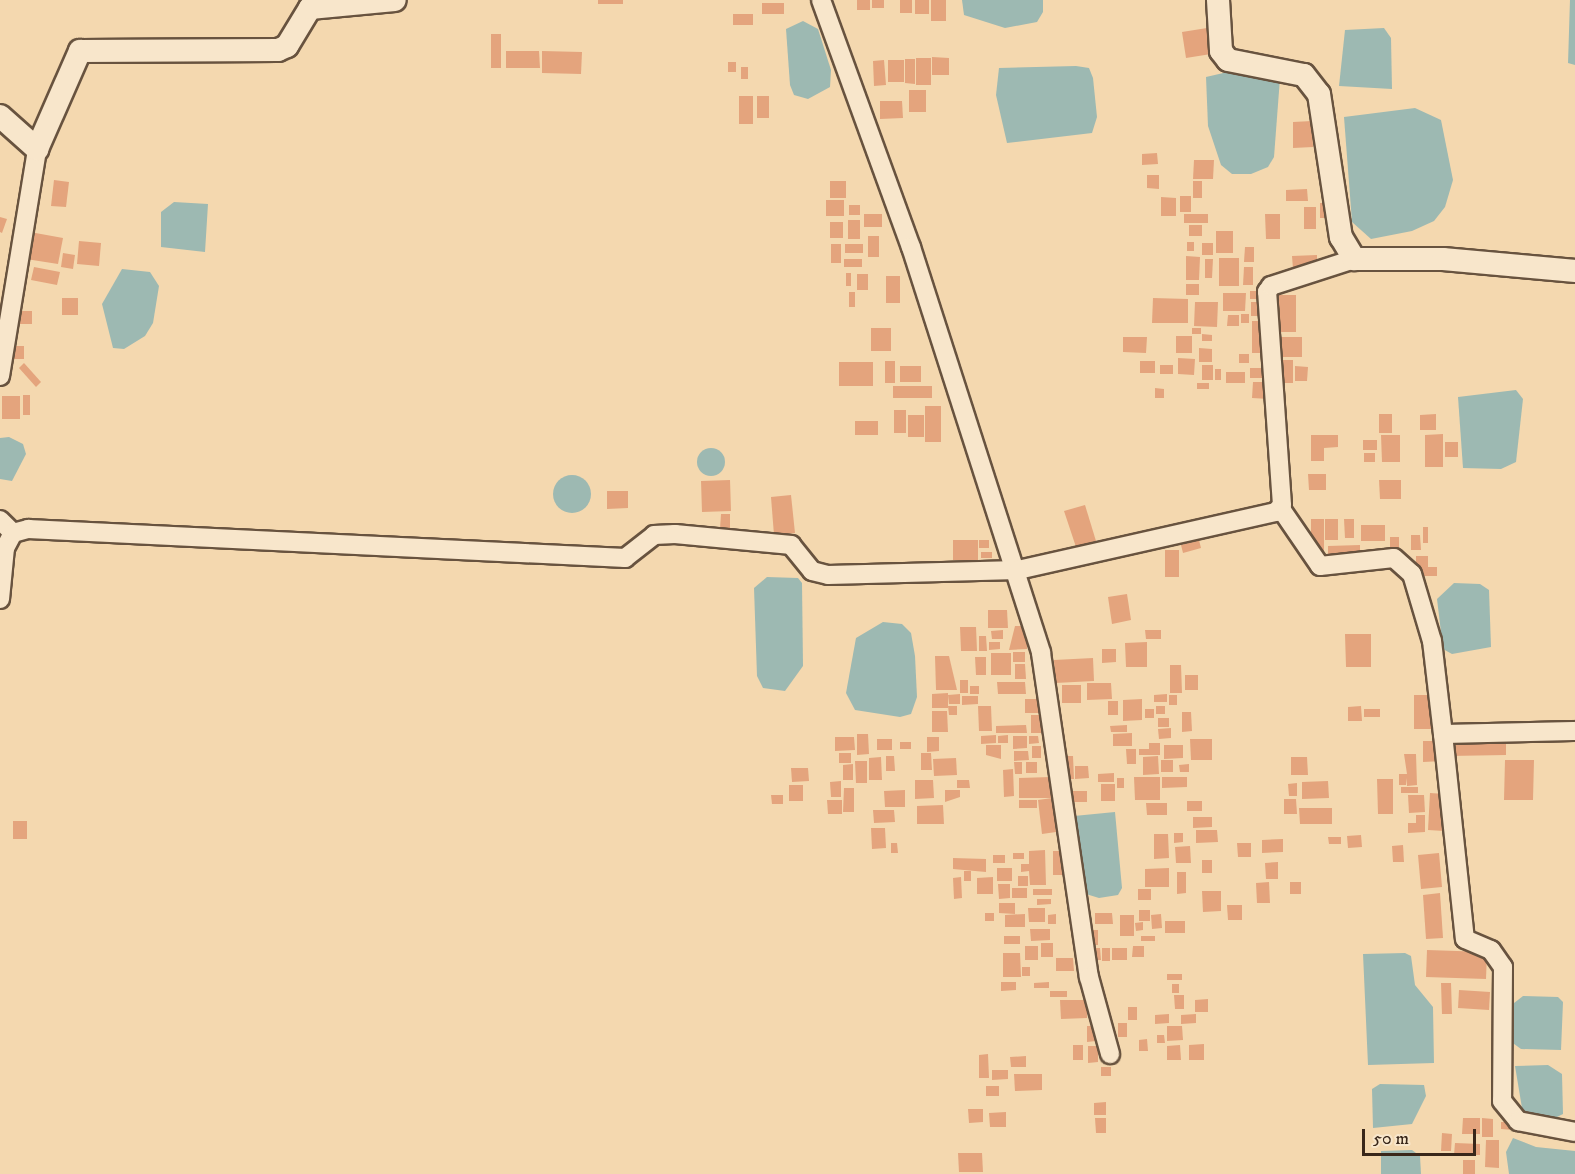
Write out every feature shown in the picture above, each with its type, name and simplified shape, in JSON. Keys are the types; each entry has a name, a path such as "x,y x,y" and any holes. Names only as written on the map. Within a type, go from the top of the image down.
{"street":[{"path":"0,376 37,149 80,51 278,50 287,46 310,8 394,0"},
{"path":"822,0 1018,570 1041,653 1089,977 1110,1054"},
{"path":"1218,0 1221,51 1228,60 1304,75 1319,94 1341,237 1354,259"},
{"path":"0,116 37,149"},
{"path":"1575,271 1443,259 1354,259 1271,286 1267,292 1281,509 1320,566 1394,558 1412,574 1432,641 1465,939 1491,950 1503,966 1502,1101 1518,1121 1575,1132"},
{"path":"13,533 49,528 625,558 654,535 675,534 791,545 800,561 819,575 1018,570 1281,509"},
{"path":"0,520 13,533"},
{"path":"0,599 5,548 13,533"},
{"path":"1443,734 1575,730"}],"water":[{"path":"962,0 1043,0 1043,12 1037,22 1005,28 964,15"},
{"path":"1570,0 1575,0 1575,65 1568,63"},
{"path":"803,21 818,29 831,70 830,87 808,99 794,95 790,85 786,29"},
{"path":"1384,28 1391,38 1392,89 1339,86 1345,30"},
{"path":"1076,66 1089,68 1093,78 1097,117 1092,133 1007,143 996,95 999,68"},
{"path":"1232,71 1280,78 1274,157 1268,167 1251,174 1232,174 1221,165 1208,126 1206,77"},
{"path":"1415,108 1441,120 1453,180 1445,207 1434,221 1412,231 1371,239 1352,222 1344,117"},
{"path":"174,202 208,204 205,252 161,247 161,212"},
{"path":"122,269 150,272 159,286 153,323 145,336 124,349 113,348 102,304"},
{"path":"1516,390 1523,399 1516,462 1501,469 1463,468 1458,397"},
{"path":"9,437 23,444 26,454 12,481 0,479 0,438"},
{"path":"711,448 721,452 725,462 721,472 711,476 701,472 697,462 701,452"},
{"path":"572,475 579,476 585,481 590,487 590,501 585,507 579,512 572,513 565,512 559,507 554,501 553,494 554,487 559,481 565,476"},
{"path":"767,577 798,578 802,583 803,666 785,691 763,688 757,676 754,588"},
{"path":"1454,583 1480,584 1489,590 1491,647 1452,654 1443,649 1437,599"},
{"path":"883,622 902,624 911,633 915,656 917,697 911,714 900,717 855,710 846,693 856,638"},
{"path":"1115,812 1122,888 1118,895 1099,898 1086,894 1082,885 1074,816"},
{"path":"1405,953 1411,956 1415,985 1433,1007 1434,1063 1368,1065 1363,954"},
{"path":"1523,996 1558,997 1563,1002 1561,1050 1521,1049 1510,1041 1509,1007"},
{"path":"1548,1065 1562,1074 1563,1114 1553,1119 1523,1114 1515,1066"},
{"path":"1380,1084 1424,1085 1426,1096 1412,1124 1373,1128 1372,1089"},
{"path":"1513,1138 1536,1147 1575,1151 1575,1174 1509,1174 1506,1152"},
{"path":"1412,1150 1420,1156 1421,1174 1381,1174 1381,1151"}],"building":[{"path":"598,0 623,0 623,4 598,4"},
{"path":"857,0 870,0 870,10 857,10"},
{"path":"872,0 884,0 884,8 872,8"},
{"path":"900,0 912,0 912,13 900,13"},
{"path":"915,0 929,0 929,14 915,14"},
{"path":"931,0 946,0 946,21 931,21"},
{"path":"762,3 784,3 784,14 762,14"},
{"path":"733,14 753,14 753,25 733,25"},
{"path":"1207,28 1211,54 1186,58 1182,32"},
{"path":"491,34 501,34 501,68 491,68"},
{"path":"506,51 539,51 540,68 506,68"},
{"path":"542,51 582,52 581,74 542,73"},
{"path":"932,57 949,58 949,75 932,75"},
{"path":"916,58 931,58 931,85 916,85"},
{"path":"905,59 915,59 915,84 905,83"},
{"path":"884,60 886,85 874,86 873,61"},
{"path":"888,60 904,60 904,82 888,82"},
{"path":"728,62 736,62 736,72 728,72"},
{"path":"741,67 748,67 748,79 741,79"},
{"path":"909,90 926,90 926,112 909,112"},
{"path":"739,96 753,96 753,124 739,124"},
{"path":"757,96 769,96 769,118 757,118"},
{"path":"880,101 902,101 903,118 880,119"},
{"path":"1312,121 1313,147 1293,148 1293,122"},
{"path":"1157,153 1158,164 1142,165 1142,154"},
{"path":"1194,160 1214,160 1213,179 1193,179"},
{"path":"1147,175 1159,175 1159,189 1147,188"},
{"path":"54,180 69,182 66,207 51,206"},
{"path":"830,181 846,181 846,198 830,198"},
{"path":"1193,181 1202,181 1202,198 1193,198"},
{"path":"1307,189 1308,201 1286,201 1286,190"},
{"path":"1180,196 1191,196 1191,212 1180,212"},
{"path":"1161,197 1176,198 1176,216 1161,216"},
{"path":"826,200 844,200 844,216 826,216"},
{"path":"1320,203 1330,203 1330,218 1320,218"},
{"path":"849,205 860,205 860,215 849,215"},
{"path":"1304,207 1316,207 1316,229 1304,229"},
{"path":"864,214 882,214 882,227 864,227"},
{"path":"1184,214 1208,214 1208,223 1184,223"},
{"path":"1265,214 1280,214 1280,239 1266,239"},
{"path":"0,217 7,219 2,233 0,232"},
{"path":"848,220 860,220 860,239 848,239"},
{"path":"830,222 843,222 843,238 830,238"},
{"path":"1189,225 1202,225 1202,236 1189,236"},
{"path":"1216,231 1233,231 1233,253 1216,253"},
{"path":"30,232 63,238 58,264 26,259"},
{"path":"868,236 879,236 879,257 868,257"},
{"path":"79,241 101,243 99,266 77,264"},
{"path":"1187,242 1194,242 1194,251 1187,251"},
{"path":"1202,243 1213,243 1213,255 1202,255"},
{"path":"831,244 841,244 841,263 831,263"},
{"path":"845,244 863,244 863,253 845,253"},
{"path":"1245,247 1254,247 1254,262 1244,262"},
{"path":"63,253 75,255 73,269 61,267"},
{"path":"1317,255 1317,269 1293,269 1292,256"},
{"path":"1186,256 1200,257 1199,280 1186,280"},
{"path":"1219,258 1239,258 1239,286 1219,286"},
{"path":"844,259 862,259 862,267 844,267"},
{"path":"1205,259 1213,259 1212,278 1205,278"},
{"path":"34,267 60,272 57,285 31,280"},
{"path":"1244,267 1253,267 1253,285 1243,285"},
{"path":"846,273 851,273 851,286 846,286"},
{"path":"857,274 868,274 868,290 857,290"},
{"path":"886,276 900,276 900,303 886,303"},
{"path":"1186,284 1199,284 1199,295 1186,295"},
{"path":"1250,291 1260,291 1260,299 1250,299"},
{"path":"849,292 855,292 855,307 849,307"},
{"path":"1223,293 1246,293 1245,311 1223,311"},
{"path":"1274,295 1296,295 1296,332 1273,332"},
{"path":"62,298 78,298 78,315 62,315"},
{"path":"1153,298 1188,299 1188,323 1152,323"},
{"path":"1195,302 1218,302 1217,327 1194,326"},
{"path":"1251,302 1261,302 1261,316 1251,316"},
{"path":"11,311 32,311 32,324 11,324"},
{"path":"1241,314 1249,314 1249,323 1241,323"},
{"path":"1228,315 1239,315 1239,326 1227,326"},
{"path":"1252,321 1265,321 1265,353 1252,353"},
{"path":"871,328 891,328 891,351 871,351"},
{"path":"1192,328 1201,328 1201,334 1192,334"},
{"path":"1202,334 1212,335 1212,341 1202,341"},
{"path":"1176,336 1192,336 1192,353 1176,353"},
{"path":"1123,337 1147,337 1146,353 1123,352"},
{"path":"1277,337 1302,337 1302,357 1277,357"},
{"path":"11,346 24,346 24,359 11,359"},
{"path":"1199,348 1212,349 1212,362 1199,362"},
{"path":"1239,354 1249,354 1249,363 1239,363"},
{"path":"1178,358 1195,359 1194,375 1178,374"},
{"path":"1277,360 1293,360 1293,383 1276,383"},
{"path":"885,361 895,361 895,383 885,383"},
{"path":"1140,361 1155,361 1155,373 1140,373"},
{"path":"839,362 873,362 873,386 839,386"},
{"path":"24,363 41,382 36,387 19,368"},
{"path":"1160,365 1173,365 1173,374 1160,374"},
{"path":"1202,365 1213,365 1213,380 1202,380"},
{"path":"900,366 921,366 921,382 900,382"},
{"path":"1295,366 1308,367 1307,381 1295,381"},
{"path":"1250,368 1270,368 1270,378 1250,378"},
{"path":"1215,369 1221,369 1221,380 1215,380"},
{"path":"1226,372 1245,372 1245,383 1226,383"},
{"path":"1253,382 1269,382 1269,399 1252,398"},
{"path":"1197,383 1209,383 1209,389 1197,389"},
{"path":"893,386 932,386 932,398 893,398"},
{"path":"1155,388 1164,389 1164,398 1155,398"},
{"path":"23,395 30,395 30,415 23,415"},
{"path":"2,396 20,396 20,419 2,419"},
{"path":"925,406 941,406 941,442 925,442"},
{"path":"894,410 906,410 906,433 894,433"},
{"path":"1379,414 1392,414 1392,433 1379,433"},
{"path":"1436,414 1436,430 1420,430 1420,415"},
{"path":"908,415 924,415 924,437 908,437"},
{"path":"855,421 878,421 878,435 855,435"},
{"path":"1443,434 1443,467 1425,467 1425,435"},
{"path":"1311,435 1338,435 1338,447 1324,448 1324,461 1311,461"},
{"path":"1381,435 1400,435 1400,462 1382,462"},
{"path":"1363,440 1377,440 1377,450 1363,450"},
{"path":"1445,442 1458,442 1458,457 1445,457"},
{"path":"1364,453 1375,453 1375,462 1364,462"},
{"path":"1308,474 1326,474 1326,490 1309,490"},
{"path":"730,480 731,511 702,512 701,481"},
{"path":"1379,480 1401,480 1401,499 1380,499"},
{"path":"607,491 628,491 628,508 607,509"},
{"path":"791,495 795,533 774,535 771,497"},
{"path":"1085,505 1096,541 1076,547 1064,511"},
{"path":"721,514 730,514 730,529 720,529"},
{"path":"1311,519 1324,519 1324,552 1311,552"},
{"path":"1325,519 1338,519 1338,540 1325,540"},
{"path":"1344,519 1354,519 1354,538 1345,538"},
{"path":"1361,525 1385,525 1385,541 1361,541"},
{"path":"1423,527 1428,527 1428,543 1423,543"},
{"path":"1411,535 1420,535 1421,550 1411,550"},
{"path":"1390,537 1399,537 1399,555 1390,555"},
{"path":"953,540 978,540 978,560 953,560"},
{"path":"979,540 989,540 989,548 979,548"},
{"path":"1199,540 1201,548 1183,553 1181,545"},
{"path":"1360,545 1360,554 1328,559 1328,546"},
{"path":"1165,550 1179,550 1179,577 1165,577"},
{"path":"981,552 992,552 992,558 981,558"},
{"path":"1416,556 1428,556 1428,567 1437,567 1437,576 1416,576"},
{"path":"1127,594 1131,620 1112,624 1108,597"},
{"path":"988,610 1007,610 1008,628 988,628"},
{"path":"1015,626 1027,626 1027,649 1009,650"},
{"path":"960,627 976,627 977,651 961,651"},
{"path":"1003,630 1003,639 992,639 991,631"},
{"path":"1145,630 1161,630 1161,639 1146,639"},
{"path":"1345,634 1371,634 1371,667 1346,667"},
{"path":"979,636 986,636 987,651 979,651"},
{"path":"989,642 1000,642 1000,649 989,650"},
{"path":"1147,642 1147,667 1126,667 1125,643"},
{"path":"1102,649 1116,649 1116,662 1102,663"},
{"path":"1013,652 1025,652 1025,662 1013,662"},
{"path":"991,653 1011,653 1011,675 991,675"},
{"path":"935,656 949,656 957,690 936,690"},
{"path":"975,657 986,657 986,675 976,675"},
{"path":"1093,658 1094,681 1055,683 1054,660"},
{"path":"1015,664 1025,664 1026,679 1015,679"},
{"path":"1170,665 1181,665 1182,693 1170,693"},
{"path":"1185,675 1198,675 1198,690 1185,690"},
{"path":"960,680 968,680 968,693 960,693"},
{"path":"997,682 1025,682 1026,694 998,694"},
{"path":"1087,683 1111,683 1112,699 1087,700"},
{"path":"1062,685 1081,685 1081,703 1062,703"},
{"path":"970,686 979,686 979,694 970,694"},
{"path":"948,693 948,708 932,708 932,694"},
{"path":"960,694 960,704 949,704 948,695"},
{"path":"1167,694 1167,702 1154,702 1154,695"},
{"path":"1169,695 1177,695 1177,705 1169,705"},
{"path":"1414,695 1433,695 1433,729 1414,729"},
{"path":"962,696 978,696 978,704 962,705"},
{"path":"1025,699 1039,699 1039,713 1025,713"},
{"path":"1142,699 1142,720 1123,721 1123,700"},
{"path":"1108,701 1118,701 1118,715 1108,715"},
{"path":"948,706 957,706 957,715 949,715"},
{"path":"978,706 991,706 992,731 979,731"},
{"path":"1156,706 1165,706 1165,714 1156,714"},
{"path":"1361,706 1362,721 1348,721 1348,707"},
{"path":"1145,709 1154,709 1154,718 1145,718"},
{"path":"1364,709 1380,709 1380,717 1364,717"},
{"path":"932,711 947,711 948,732 932,732"},
{"path":"1182,712 1191,712 1192,731 1182,732"},
{"path":"1031,715 1041,715 1041,733 1031,733"},
{"path":"1158,718 1169,718 1169,727 1158,727"},
{"path":"1026,725 1027,733 996,733 996,726"},
{"path":"1127,725 1127,732 1111,732 1110,726"},
{"path":"1171,728 1171,738 1159,739 1158,729"},
{"path":"1132,733 1132,746 1113,746 1113,734"},
{"path":"857,734 868,734 869,754 857,755"},
{"path":"996,735 996,743 981,744 981,736"},
{"path":"1008,735 1008,743 998,743 998,736"},
{"path":"1013,736 1027,736 1027,748 1013,749"},
{"path":"1029,736 1038,736 1039,743 1029,744"},
{"path":"835,737 854,737 855,750 835,751"},
{"path":"927,737 939,737 939,751 927,752"},
{"path":"1506,737 1506,755 1449,756 1449,738"},
{"path":"877,739 892,739 892,750 877,750"},
{"path":"1190,739 1212,739 1212,760 1191,760"},
{"path":"1423,741 1442,741 1443,761 1423,762"},
{"path":"900,742 911,742 911,749 900,749"},
{"path":"1149,743 1160,743 1160,755 1139,755 1139,749 1149,749"},
{"path":"986,745 1001,745 1001,759 986,755"},
{"path":"1164,745 1183,745 1183,758 1164,759"},
{"path":"1032,746 1041,746 1041,758 1032,758"},
{"path":"1126,749 1136,749 1136,764 1127,764"},
{"path":"1014,751 1028,751 1029,760 1014,761"},
{"path":"839,753 851,753 851,763 839,763"},
{"path":"921,753 931,753 932,770 921,770"},
{"path":"1404,754 1416,754 1417,785 1407,786 1407,778 1406,785 1399,785 1399,774 1407,774"},
{"path":"886,756 894,756 895,771 886,771"},
{"path":"1061,756 1073,756 1074,779 1061,779"},
{"path":"1158,756 1159,774 1143,775 1143,757"},
{"path":"881,757 882,780 869,780 869,758"},
{"path":"1291,757 1307,757 1308,775 1291,775"},
{"path":"956,758 957,775 934,776 933,759"},
{"path":"1161,760 1173,760 1173,772 1161,772"},
{"path":"1505,760 1534,760 1533,800 1504,800"},
{"path":"855,761 867,761 867,783 856,783"},
{"path":"1014,762 1022,762 1022,774 1015,774"},
{"path":"1026,762 1037,762 1037,773 1026,773"},
{"path":"853,764 853,780 843,780 843,765"},
{"path":"1189,764 1189,772 1180,772 1179,765"},
{"path":"1075,766 1088,766 1089,778 1075,779"},
{"path":"791,768 808,768 809,781 792,782"},
{"path":"1013,769 1014,796 1004,797 1003,770"},
{"path":"1114,773 1114,782 1098,782 1098,774"},
{"path":"1051,777 1051,798 1019,798 1019,778"},
{"path":"1134,777 1160,777 1160,800 1135,800"},
{"path":"1162,777 1187,777 1187,787 1162,788"},
{"path":"1117,778 1124,778 1124,788 1117,788"},
{"path":"1377,779 1393,779 1393,814 1378,814"},
{"path":"915,780 933,780 934,798 915,799"},
{"path":"957,780 969,780 970,788 957,788"},
{"path":"841,781 841,797 831,797 830,782"},
{"path":"1328,781 1329,798 1302,799 1302,782"},
{"path":"1297,783 1297,796 1289,796 1288,784"},
{"path":"1101,784 1115,784 1115,801 1101,801"},
{"path":"789,785 803,785 803,801 789,801"},
{"path":"1401,787 1418,787 1418,793 1401,793"},
{"path":"844,788 854,788 854,812 843,812"},
{"path":"905,790 905,807 885,807 884,791"},
{"path":"945,790 960,790 960,797 945,802"},
{"path":"1064,791 1087,791 1087,802 1065,802"},
{"path":"1430,793 1445,794 1444,831 1428,830"},
{"path":"771,795 783,795 783,804 772,804"},
{"path":"1408,795 1424,795 1425,812 1409,813"},
{"path":"1052,798 1056,832 1042,834 1038,800"},
{"path":"1284,799 1296,799 1297,814 1284,814"},
{"path":"827,800 842,800 842,814 828,814"},
{"path":"1019,800 1037,800 1037,808 1019,808"},
{"path":"1187,801 1202,801 1202,811 1187,811"},
{"path":"1146,803 1167,803 1167,815 1147,815"},
{"path":"943,805 944,824 917,824 917,806"},
{"path":"1299,808 1332,808 1332,824 1300,824"},
{"path":"873,810 894,810 895,822 874,823"},
{"path":"1416,815 1425,815 1425,832 1408,833 1408,823 1416,823"},
{"path":"1193,817 1212,817 1212,827 1193,828"},
{"path":"13,821 27,821 27,839 13,839"},
{"path":"871,828 885,828 886,848 872,849"},
{"path":"1196,830 1217,830 1218,842 1196,843"},
{"path":"1174,833 1183,833 1183,842 1174,843"},
{"path":"1154,834 1168,834 1169,858 1154,859"},
{"path":"1361,835 1362,847 1348,848 1347,836"},
{"path":"1328,837 1341,837 1341,844 1329,844"},
{"path":"1283,839 1283,852 1262,853 1262,840"},
{"path":"891,843 897,843 898,853 891,853"},
{"path":"1237,843 1251,843 1251,857 1238,857"},
{"path":"1403,845 1404,862 1393,862 1392,846"},
{"path":"1190,846 1191,863 1176,863 1175,847"},
{"path":"1045,850 1046,885 1030,885 1029,871 1021,872 1021,864 1029,864 1029,851"},
{"path":"1053,851 1064,851 1064,875 1053,875"},
{"path":"1013,853 1024,853 1024,859 1013,859"},
{"path":"1439,853 1442,887 1421,889 1418,855"},
{"path":"993,855 1005,855 1005,863 993,863"},
{"path":"953,858 986,859 986,872 953,869"},
{"path":"1202,860 1212,860 1212,873 1202,873"},
{"path":"1278,862 1278,879 1266,879 1265,863"},
{"path":"997,868 1012,868 1012,881 997,881"},
{"path":"1169,868 1169,887 1145,887 1145,869"},
{"path":"964,871 971,871 971,881 964,881"},
{"path":"1177,872 1186,872 1186,893 1177,894"},
{"path":"1018,876 1028,876 1028,886 1018,886"},
{"path":"961,877 962,898 954,899 953,878"},
{"path":"993,877 993,894 977,894 977,878"},
{"path":"1269,882 1270,903 1257,903 1256,883"},
{"path":"1290,882 1301,882 1301,894 1290,894"},
{"path":"998,884 1010,884 1010,898 999,899"},
{"path":"1012,888 1027,888 1027,898 1012,898"},
{"path":"1033,889 1052,889 1052,895 1033,895"},
{"path":"1138,889 1151,889 1151,900 1138,900"},
{"path":"1202,891 1221,891 1221,911 1203,912"},
{"path":"1440,893 1443,938 1426,939 1423,895"},
{"path":"1037,899 1051,899 1051,904 1037,905"},
{"path":"999,903 1015,903 1015,914 999,913"},
{"path":"1227,905 1242,905 1242,920 1228,920"},
{"path":"1028,908 1045,908 1045,922 1029,922"},
{"path":"1139,910 1150,910 1150,921 1139,921"},
{"path":"985,913 994,913 994,921 985,921"},
{"path":"1095,913 1112,913 1113,924 1095,924"},
{"path":"1025,914 1025,927 1005,927 1005,915"},
{"path":"1056,914 1056,924 1048,924 1048,915"},
{"path":"1161,914 1162,928 1152,929 1151,915"},
{"path":"1120,915 1134,915 1134,936 1120,936"},
{"path":"1165,921 1185,921 1185,933 1165,933"},
{"path":"1143,922 1143,930 1136,931 1135,923"},
{"path":"1030,929 1050,929 1050,940 1031,941"},
{"path":"1087,930 1098,930 1098,945 1087,945"},
{"path":"1004,936 1020,936 1020,944 1004,944"},
{"path":"1141,936 1155,936 1155,941 1141,941"},
{"path":"1041,943 1053,943 1053,957 1041,957"},
{"path":"1025,946 1038,946 1038,960 1025,960"},
{"path":"1133,946 1144,946 1144,957 1132,957"},
{"path":"1092,948 1100,948 1101,960 1092,960"},
{"path":"1102,948 1110,948 1110,961 1102,961"},
{"path":"1112,948 1127,948 1127,960 1112,960"},
{"path":"1427,950 1487,952 1486,979 1426,977"},
{"path":"1003,953 1020,953 1021,977 1003,977"},
{"path":"1056,958 1073,958 1074,971 1056,971"},
{"path":"1022,967 1030,967 1030,976 1022,976"},
{"path":"1167,974 1182,974 1182,980 1167,980"},
{"path":"1001,982 1016,982 1016,990 1001,991"},
{"path":"1049,982 1049,988 1034,988 1034,983"},
{"path":"1441,983 1451,983 1452,1014 1442,1014"},
{"path":"1172,984 1179,984 1179,993 1172,993"},
{"path":"1459,990 1490,992 1489,1010 1458,1008"},
{"path":"1050,991 1067,991 1067,997 1050,997"},
{"path":"1174,995 1184,995 1184,1009 1175,1009"},
{"path":"1208,999 1208,1012 1195,1012 1195,1000"},
{"path":"1060,1000 1087,1000 1087,1018 1061,1019"},
{"path":"1128,1007 1137,1007 1137,1020 1128,1020"},
{"path":"1169,1014 1169,1023 1155,1024 1155,1015"},
{"path":"1196,1014 1196,1023 1181,1024 1181,1015"},
{"path":"1118,1023 1127,1023 1127,1037 1118,1037"},
{"path":"1087,1026 1096,1026 1096,1041 1087,1042"},
{"path":"1167,1026 1182,1026 1183,1040 1167,1041"},
{"path":"1157,1035 1164,1035 1165,1043 1157,1043"},
{"path":"1147,1039 1148,1051 1139,1051 1139,1040"},
{"path":"1204,1044 1204,1060 1189,1060 1189,1045"},
{"path":"1073,1045 1083,1045 1083,1060 1073,1060"},
{"path":"1180,1045 1181,1060 1167,1060 1167,1046"},
{"path":"1088,1046 1098,1046 1098,1062 1088,1063"},
{"path":"988,1054 989,1078 979,1078 979,1055"},
{"path":"1026,1056 1026,1067 1011,1067 1010,1057"},
{"path":"1101,1067 1111,1067 1111,1076 1101,1076"},
{"path":"992,1070 1008,1070 1008,1079 992,1080"},
{"path":"1014,1074 1042,1074 1042,1090 1015,1091"},
{"path":"986,1086 999,1086 999,1096 986,1096"},
{"path":"1106,1102 1106,1115 1094,1115 1094,1103"},
{"path":"968,1109 983,1109 983,1122 969,1123"},
{"path":"1006,1112 1006,1127 990,1127 989,1113"},
{"path":"1095,1118 1106,1118 1106,1133 1096,1133"},
{"path":"1463,1118 1480,1118 1480,1134 1462,1134"},
{"path":"1482,1118 1493,1119 1493,1137 1482,1137"},
{"path":"1501,1122 1514,1122 1513,1130 1501,1129"},
{"path":"1442,1133 1452,1134 1451,1151 1441,1151"},
{"path":"1486,1140 1499,1140 1499,1168 1485,1167"},
{"path":"1455,1143 1480,1144 1480,1155 1454,1155"},
{"path":"958,1153 982,1153 983,1172 959,1172"},
{"path":"1463,1160 1475,1160 1475,1174 1463,1174"}]}
